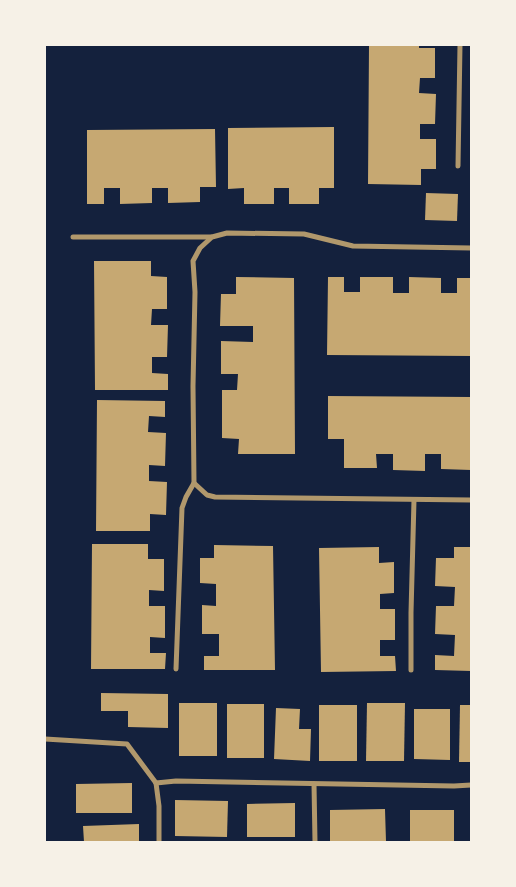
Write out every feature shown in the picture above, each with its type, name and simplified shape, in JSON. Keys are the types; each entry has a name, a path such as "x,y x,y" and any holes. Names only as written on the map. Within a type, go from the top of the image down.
{"street":[{"path":"458,166 460,45"},
{"path":"73,237 212,237 228,232 296,234 353,246 471,248"},
{"path":"176,669 182,508 194,483 193,261 200,248 212,237"},
{"path":"194,483 207,495 215,498 471,500"},
{"path":"411,670 414,500"},
{"path":"45,739 127,744 156,783 159,806 159,842"},
{"path":"156,783 176,781 471,785"},
{"path":"314,784 315,842"}],"building":[{"path":"369,45 419,45 419,48 435,48 435,78 420,78 419,93 436,94 435,124 420,124 420,139 436,139 436,169 421,169 421,185 368,184"},
{"path":"334,127 334,188 319,188 319,204 289,204 289,188 274,188 274,204 244,204 244,188 228,189 228,128"},
{"path":"215,129 216,187 200,187 200,202 168,203 168,188 152,188 152,203 120,204 120,188 104,188 104,204 87,204 87,130"},
{"path":"426,193 458,194 457,221 425,220"},
{"path":"94,261 151,261 151,276 167,277 167,309 152,309 151,325 168,325 167,357 152,357 152,373 168,374 168,390 95,390"},
{"path":"236,277 294,278 295,454 238,454 239,439 222,438 222,390 237,390 238,374 221,374 221,341 253,342 253,326 220,326 221,294 236,294"},
{"path":"328,277 344,277 344,292 360,292 360,277 393,277 393,293 409,293 409,277 441,278 441,293 457,293 457,278 471,278 471,356 327,355"},
{"path":"328,396 471,397 471,470 441,469 441,454 425,454 425,471 393,470 393,454 376,454 377,468 344,468 344,439 328,439"},
{"path":"97,400 165,401 165,417 149,416 148,432 166,433 165,466 149,465 149,481 167,482 166,515 150,514 150,531 96,531"},
{"path":"92,544 148,544 148,559 164,559 164,591 149,590 149,606 165,606 165,638 150,637 150,653 166,653 165,669 91,669"},
{"path":"214,545 273,546 275,670 204,670 204,656 219,656 219,634 202,634 202,605 216,606 216,584 200,583 200,558 214,558"},
{"path":"379,547 379,563 394,562 394,593 380,594 380,609 395,609 395,640 380,640 380,656 395,656 396,671 321,672 319,548"},
{"path":"454,547 471,547 471,671 435,670 435,655 454,656 455,635 435,634 436,606 454,606 455,587 435,586 436,558 454,558"},
{"path":"101,693 168,694 168,728 128,727 128,711 101,711"},
{"path":"179,703 217,703 217,756 179,756"},
{"path":"367,703 405,703 404,761 366,761"},
{"path":"227,704 264,704 264,758 227,758"},
{"path":"319,705 357,705 357,761 319,761"},
{"path":"460,705 471,705 471,762 459,762"},
{"path":"276,708 300,709 299,729 311,729 310,761 274,759"},
{"path":"414,709 450,709 450,760 414,759"},
{"path":"132,783 132,813 76,813 76,784"},
{"path":"175,800 228,801 227,837 175,836"},
{"path":"295,803 295,837 247,837 247,804"},
{"path":"385,809 386,842 330,842 330,810"},
{"path":"410,810 454,810 454,842 410,842"},
{"path":"139,824 139,842 84,842 83,826"}]}
